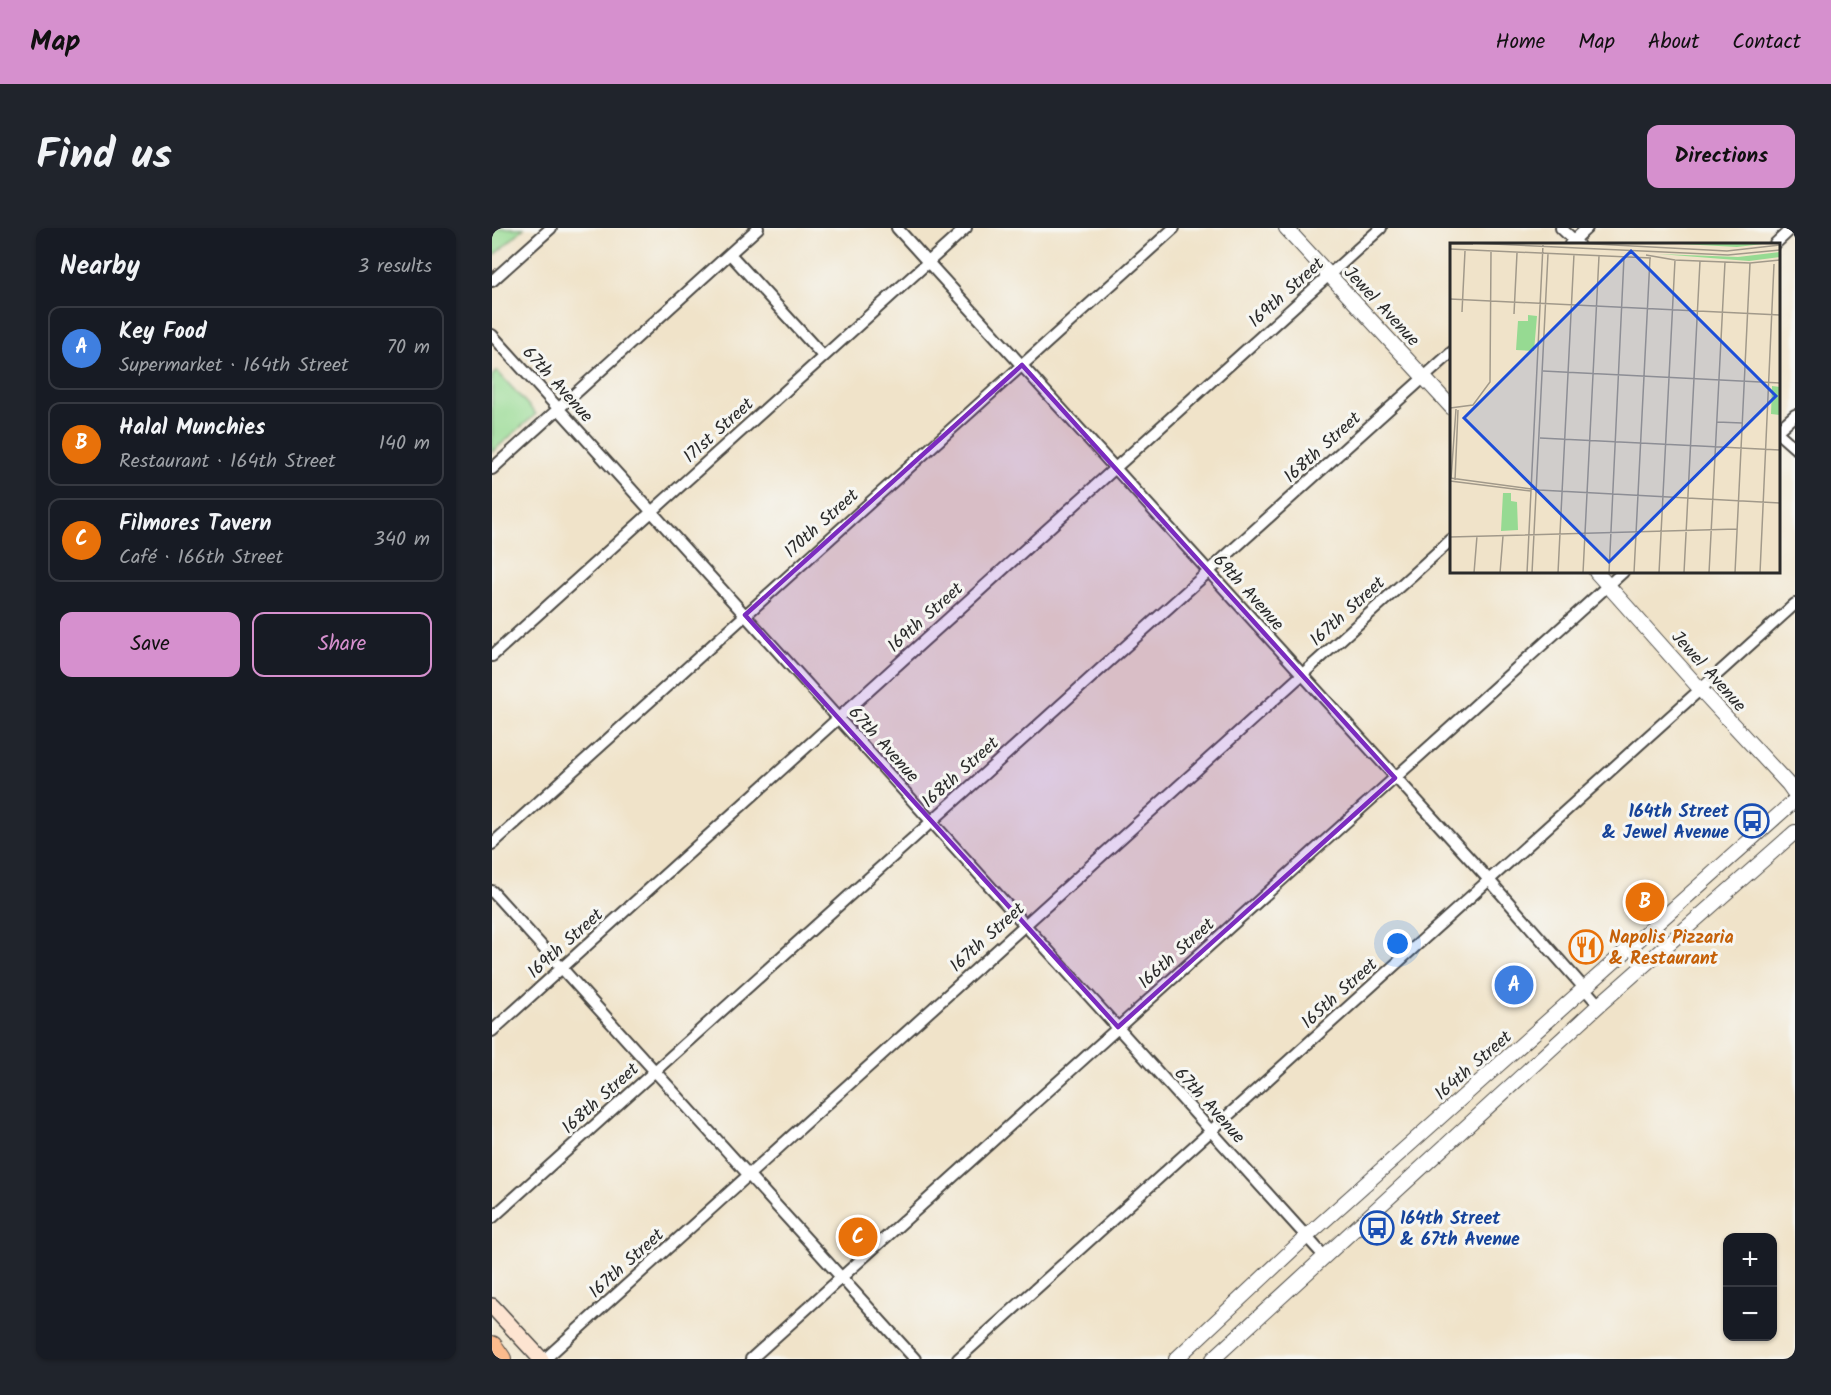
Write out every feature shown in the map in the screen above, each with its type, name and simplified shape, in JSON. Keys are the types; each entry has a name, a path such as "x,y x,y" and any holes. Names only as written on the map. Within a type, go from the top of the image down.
{"highway":[{"path":"492,1346 501,1359"}],"main road":[{"path":"492,1306 543,1359"}],"street":[{"path":"492,281 551,228"},
{"path":"492,469 758,228"},
{"name":"69th Avenue","path":"897,228 1489,880 1599,1005"},
{"name":"171st Street","path":"492,656 966,228"},
{"name":"170th Street","path":"492,844 1174,228"},
{"name":"Jewel Avenue","path":"1286,228 1450,406"},
{"name":"169th Street","path":"492,1031 1381,228"},
{"path":"1561,228 1574,243 1587,228"},
{"path":"1775,243 1792,228"},
{"path":"730,254 823,356"},
{"name":"67th Avenue","path":"492,335 1324,1256"},
{"name":"168th Street","path":"492,1218 1450,354"},
{"path":"1780,430 1795,416"},
{"path":"1780,432 1795,448"},
{"name":"167th Street","path":"543,1359 1450,541"},
{"name":"Jewel Avenue","path":"1597,573 1795,794"},
{"name":"166th Street","path":"751,1359 1622,573"},
{"name":"165th Street","path":"958,1359 1795,604"},
{"name":"164th Street","path":"1176,1359 1306,1237 1795,800"},
{"path":"1213,1359 1599,1005 1795,832"},
{"path":"492,891 915,1359"}],"highlighted area":[{"path":"1022,365 1395,778 1118,1027 745,615"}],"green space":[{"path":"492,228 524,228 492,257"},
{"path":"497,371 536,414 492,452 492,376"}],"place":[{"name":"164th Street & Jewel Avenue","path":"1752,821"},
{"name":"Halal Munchies","path":"1645,902"},
{"name":"Napolis Pizzaria & Restaurant","path":"1586,947"},
{"name":"Key Food","path":"1514,985"},
{"name":"164th Street & 67th Avenue","path":"1377,1228"},
{"name":"Filmores Tavern","path":"858,1237"}]}
